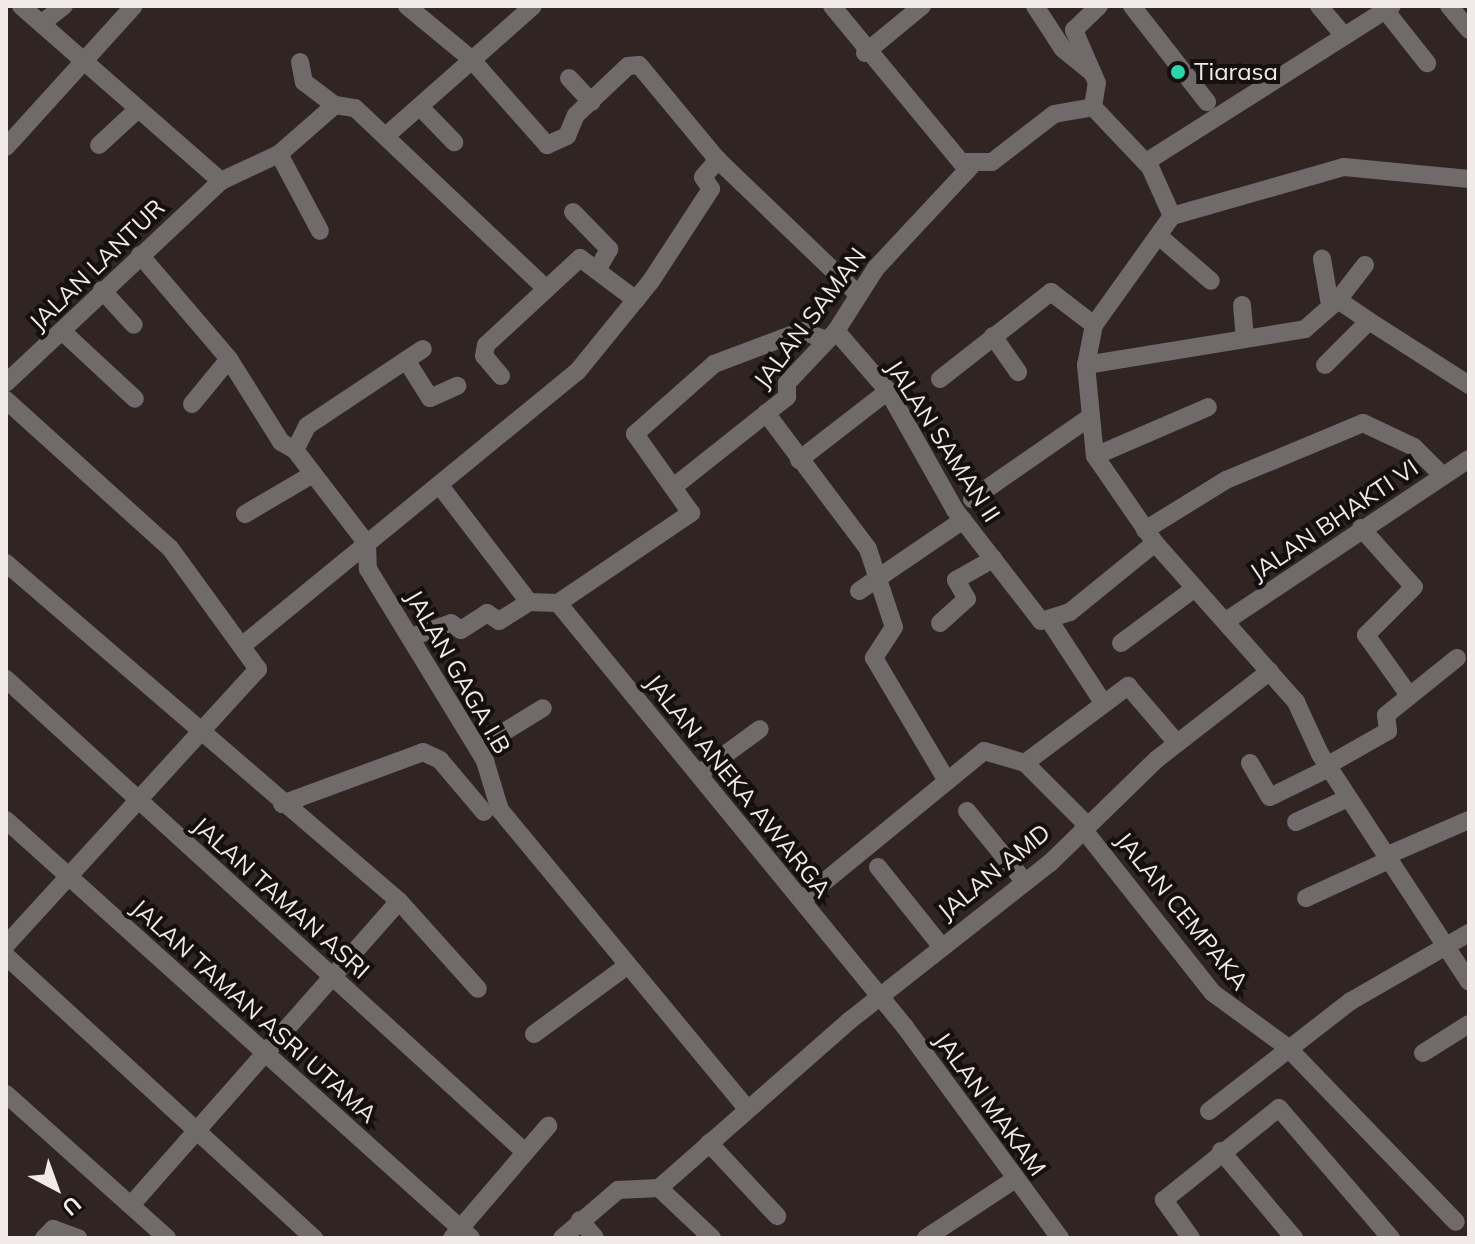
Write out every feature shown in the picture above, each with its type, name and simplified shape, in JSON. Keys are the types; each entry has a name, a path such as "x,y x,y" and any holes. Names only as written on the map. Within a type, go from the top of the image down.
{"street":[{"path":"21,6 221,181"},
{"path":"42,23 64,6"},
{"path":"6,147 87,64 134,6"},
{"path":"407,6 471,59 542,142 553,146 628,66 639,65 718,160 859,295"},
{"path":"388,134 423,110 471,59 533,6"},
{"path":"832,6 865,53 953,155 971,166 1013,149 1054,114 1093,107"},
{"path":"865,53 922,6"},
{"path":"1035,6 1063,49 1093,73"},
{"path":"1099,6 1074,30 1093,73 1093,107 1146,162 1172,216"},
{"path":"1132,6 1207,102"},
{"path":"1319,6 1343,35"},
{"path":"1449,6 1469,30"},
{"path":"1146,162 1389,8 1427,63"},
{"path":"300,62 304,82 335,105 355,108 388,134 544,287"},
{"path":"569,78 591,102"},
{"name":"JALAN LANTUR","path":"6,383 221,181 279,154 335,105"},
{"path":"99,145 138,109"},
{"path":"423,110 454,142"},
{"path":"279,154 320,231"},
{"path":"243,645 441,487 471,454 577,372 636,300 711,189 703,177 718,160"},
{"name":"JALAN SAMAN","path":"676,485 787,397 787,383 971,166"},
{"path":"1469,179 1344,167 1172,216 1160,237 1094,325 1086,365 1095,456 1150,537 1296,702 1328,766 1469,982"},
{"path":"573,212 609,249 599,267"},
{"path":"1160,237 1211,281"},
{"name":"JALAN GAGA I.B","path":"140,255 229,359 281,442 295,450 367,544 368,569 414,636 478,748 500,810 747,1109"},
{"path":"501,376 483,350 544,287 583,257 636,300"},
{"path":"1322,259 1329,299 1338,300 1469,385"},
{"path":"1086,365 1305,329 1338,300 1365,265"},
{"path":"102,290 134,325"},
{"path":"940,379 1051,292 1094,325"},
{"path":"1242,305 1245,337"},
{"path":"1325,365 1369,321"},
{"path":"414,636 451,623 461,630 487,613 499,621 529,602 558,603 691,513 676,485 635,434 714,364 802,331 830,335"},
{"path":"63,332 135,399"},
{"name":"JALAN SAMAN II","path":"830,335 888,391 963,520 1044,620 1102,701"},
{"path":"993,336 1018,372"},
{"path":"295,450 307,426 423,349"},
{"path":"192,404 229,359"},
{"path":"406,360 430,398 457,386"},
{"path":"799,460 888,391"},
{"path":"6,400 170,548 243,645 258,674 139,802 66,874 6,945"},
{"path":"1095,456 1208,407"},
{"path":"766,413 861,538 878,574 894,627 874,658 947,781"},
{"path":"972,499 1090,417"},
{"path":"1044,620 1226,480 1354,425 1389,431 1443,476"},
{"name":"JALAN BHAKTI VI","path":"1226,621 1361,528 1469,459"},
{"path":"245,514 313,474"},
{"path":"441,487 529,602"},
{"path":"859,591 878,574 963,520"},
{"path":"1361,528 1414,587 1366,635 1409,695"},
{"path":"940,623 967,599 956,580 993,559"},
{"path":"6,563 205,733 282,804 399,901 478,989"},
{"path":"1121,643 1195,588"},
{"name":"JALAN ANEKA AWARGA","path":"558,603 881,997"},
{"path":"1250,763 1270,797 1388,731 1386,715 1457,658"},
{"name":"JALAN AMD","path":"659,1188 747,1109 941,946 1025,882 1177,743 1270,671"},
{"name":"JALAN TAMAN ASRI","path":"6,679 525,1152"},
{"path":"802,900 989,749 1025,763 1102,701 1133,687 1177,743"},
{"path":"478,748 543,708"},
{"path":"700,773 760,729"},
{"path":"282,804 423,752 440,760 484,812"},
{"name":"JALAN CEMPAKA","path":"1025,763 1085,827 1213,993 1287,1047 1456,1222"},
{"path":"1296,822 1348,798"},
{"path":"967,811 1025,882"},
{"name":"JALAN TAMAN ASRI UTAMA","path":"6,820 462,1235"},
{"path":"1306,898 1469,820"},
{"path":"878,867 941,946"},
{"path":"132,1204 330,974 399,901"},
{"path":"1209,1111 1287,1047 1469,933"},
{"path":"6,956 314,1238"},
{"path":"534,1034 627,966"},
{"name":"JALAN MAKAM","path":"881,997 1060,1238"},
{"path":"1423,1053 1469,1024"},
{"path":"6,1094 167,1238"},
{"path":"1191,1238 1163,1207 1221,1151 1279,1108 1391,1238"},
{"path":"462,1235 548,1126"},
{"path":"709,1143 777,1216"},
{"path":"1221,1151 1294,1238"},
{"path":"926,1238 1015,1179"},
{"path":"562,1238 618,1190 659,1188 712,1238"},
{"path":"580,1220 595,1238"},
{"path":"44,1238 53,1229 78,1238"}],"place":[{"name":"Tiarasa","path":"1178,72"}]}
